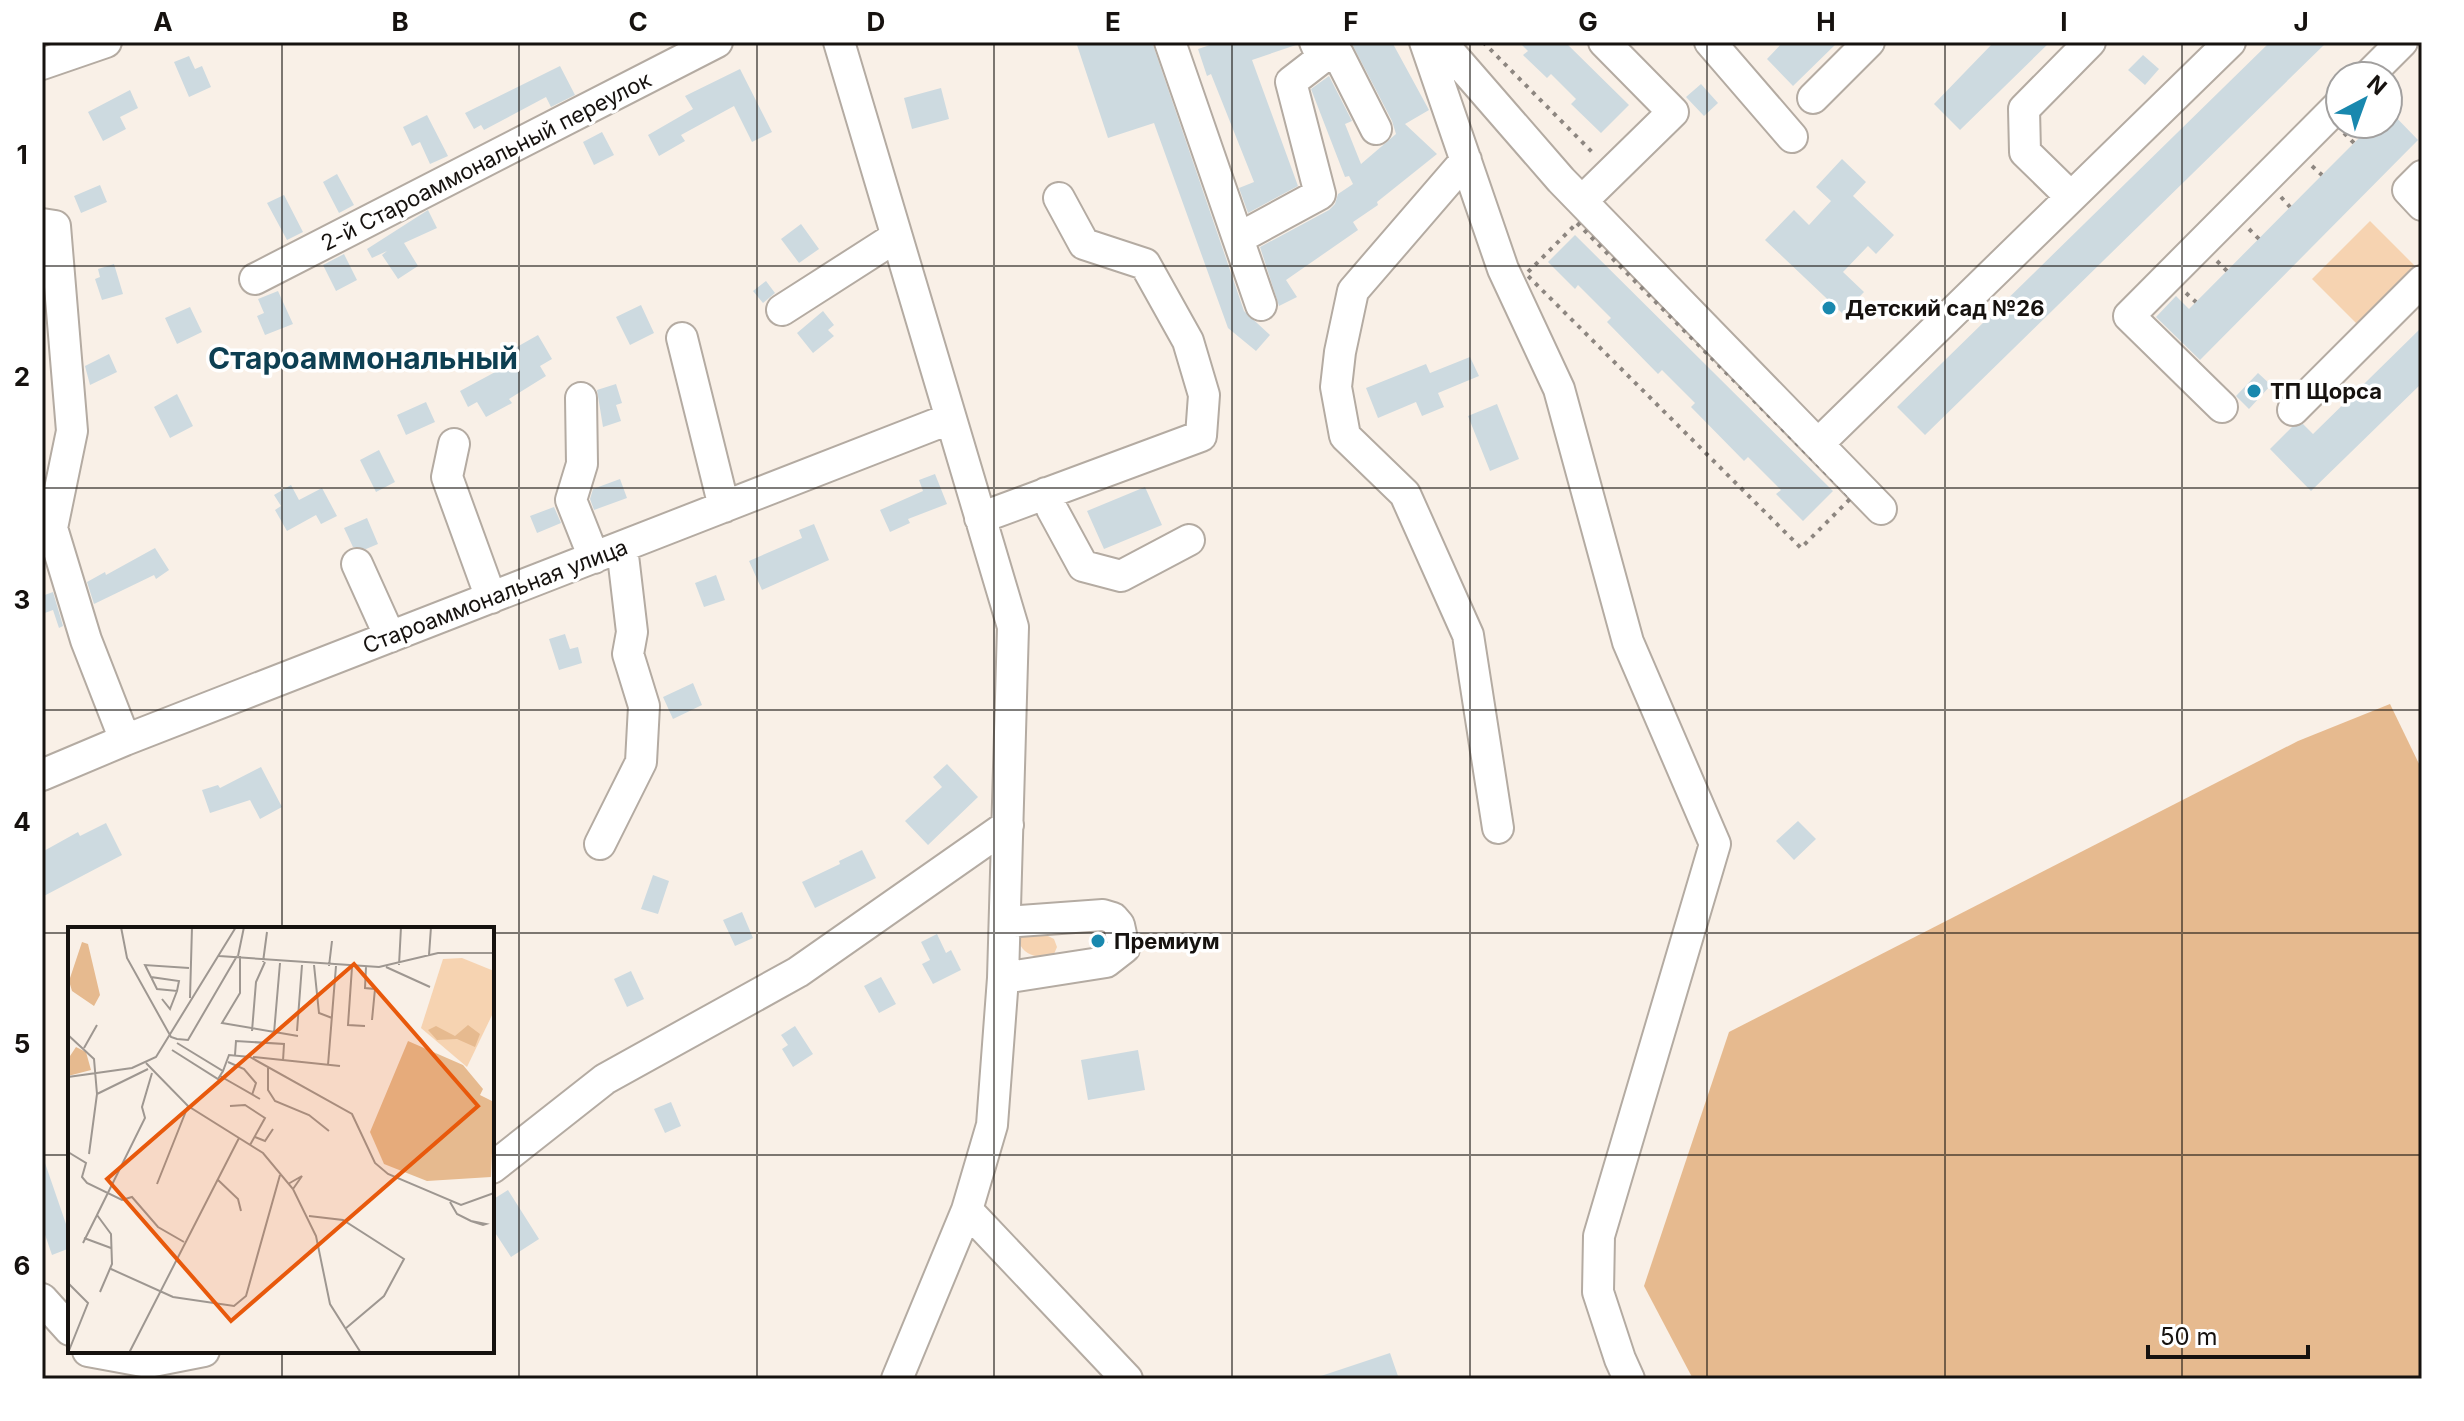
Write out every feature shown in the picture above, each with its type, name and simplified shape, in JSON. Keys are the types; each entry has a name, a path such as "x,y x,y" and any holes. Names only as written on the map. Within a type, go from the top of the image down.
{"street":[{"path":"42,64 106,42"},
{"name":"2-й Староаммональный переулок","path":"255,279 717,42"},
{"path":"839,42 1013,627 1003,978 992,1125 967,1210 897,1379"},
{"path":"1425,42 1503,269 1559,389 1628,642 1715,844 1599,1236 1598,1292 1629,1379"},
{"path":"1441,42 1579,212 1881,509"},
{"path":"1579,212 1673,112 1604,42"},
{"path":"1710,42 1792,137"},
{"path":"1813,98 1869,42"},
{"path":"2071,197 2025,152 2024,109 2090,42"},
{"path":"1818,444 2230,42"},
{"path":"2384,60 2402,42"},
{"path":"1173,43 1261,305"},
{"path":"1239,238 1320,194 1291,82 1318,50 1338,54 1376,129"},
{"path":"2222,407 2129,316 2324,120"},
{"path":"1466,160 1353,291 1336,387 1345,436 1405,494 1468,635 1498,828"},
{"path":"2422,176 2408,190 2422,205"},
{"path":"980,518 1201,436 1204,395 1188,341 1145,264 1084,244 1059,198"},
{"path":"42,224 55,226 72,431 52,528 86,640 125,740"},
{"path":"782,310 896,237"},
{"path":"2293,410 2422,281"},
{"path":"682,338 724,507"},
{"path":"581,398 582,464 571,500 594,558"},
{"name":"Староаммональная улица","path":"42,775 949,419"},
{"path":"454,444 447,477 491,598"},
{"path":"1046,493 1083,566 1121,576 1189,540"},
{"path":"600,844 641,762 644,706 628,654 632,632 622,547"},
{"path":"357,564 390,637"},
{"path":"494,1166 605,1079 798,972 1008,825"},
{"path":"1003,978 1106,962 1124,948 1123,935 1113,918 1103,915 1005,922"},
{"path":"1046,919 1064,933 1068,949 1066,962 1055,970"},
{"path":"967,1210 1127,1379"},
{"path":"42,1299 68,1328"},
{"path":"99,1353 148,1362 194,1353"}],"path":[{"path":"1483,42 1596,156"},
{"path":"1579,212 1851,498 1801,548 1526,274 1579,212"}],"shaded area":[{"path":"2370,221 2418,269 2360,327 2312,279"},
{"path":"2390,704 2422,770 2422,1379 1693,1379 1644,1286 1729,1032 2298,741"},
{"path":"1042,933 1054,939 1057,947 1054,954 1034,956 1021,947 1020,938"}],"building":[{"path":"1076,42 1152,42 1244,311 1270,335 1256,351 1228,328 1154,123 1108,138"},
{"path":"1219,42 1296,42 1296,45 1252,60 1298,186 1248,213 1239,188 1254,182 1198,49"},
{"path":"1351,42 1392,42 1429,110 1405,124 1437,154 1377,202 1378,205 1353,222 1358,230 1286,280 1297,297 1279,306 1260,247 1329,210 1338,194 1353,184 1349,176 1345,177 1311,89 1329,76 1352,121 1345,124 1361,164 1396,134"},
{"path":"1519,42 1565,42 1629,105 1601,133 1571,104 1576,99 1551,74 1547,78 1523,55 1528,51"},
{"path":"1783,42 1838,42 1793,86 1767,59"},
{"path":"1994,42 2050,42 1960,130 1934,104"},
{"path":"2270,42 2327,42 1925,435 1897,407"},
{"path":"2143,55 2159,69 2145,85 2128,70"},
{"path":"189,56 195,69 202,66 211,87 189,97 174,62"},
{"path":"560,66 575,95 551,107 546,97 484,130 481,125 474,129 465,113"},
{"path":"740,69 772,132 752,142 734,106 681,135 685,141 659,156 648,135 693,109 685,96"},
{"path":"1701,84 1718,103 1704,116 1686,97"},
{"path":"941,88 949,119 912,129 904,98"},
{"path":"130,90 138,108 120,117 126,129 103,141 88,112"},
{"path":"427,115 448,156 430,164 420,142 412,146 403,127"},
{"path":"2404,126 2418,140 2200,360 2156,317 2176,296 2189,309 2357,140 2404,140"},
{"path":"602,132 614,155 594,165 583,142"},
{"path":"1842,159 1866,182 1853,196 1894,235 1876,254 1868,246 1843,272 1864,292 1843,314 1765,240 1794,210 1809,225 1831,201 1816,187"},
{"path":"337,174 354,205 339,213 323,182"},
{"path":"100,185 107,202 81,213 74,196"},
{"path":"284,195 303,232 287,240 267,203"},
{"path":"428,210 437,228 404,243 418,266 398,279 382,255 387,251 372,258 367,249"},
{"path":"801,224 819,249 799,263 781,239"},
{"path":"1575,235 1833,491 1803,521 1776,494 1781,490 1748,457 1744,461 1691,407 1695,403 1662,370 1658,374 1607,322 1611,318 1578,285 1575,289 1548,262"},
{"path":"344,254 357,280 336,291 323,265"},
{"path":"114,264 123,294 102,300 95,279 100,277 98,269"},
{"path":"766,281 775,293 763,303 753,291"},
{"path":"278,291 293,324 265,335 257,316 264,313 258,299"},
{"path":"641,305 654,333 630,345 616,317"},
{"path":"190,307 202,332 177,344 165,318"},
{"path":"823,311 834,325 828,330 834,336 813,353 797,333"},
{"path":"2422,327 2422,383 2311,491 2270,449 2292,427 2303,424 2313,434"},
{"path":"538,335 552,359 540,366 546,376 509,399 512,403 486,417 477,402 468,407 460,391 512,363 506,353"},
{"path":"109,354 117,372 90,385 85,366"},
{"path":"1470,357 1479,376 1438,393 1444,407 1422,416 1416,402 1378,418 1366,388 1426,364 1430,373"},
{"name":"ТП Щорса","path":"2258,373 2271,385 2249,409 2236,396"},
{"path":"616,384 622,403 616,405 621,421 603,427 597,390"},
{"path":"177,394 193,426 170,438 154,407"},
{"path":"426,402 435,422 406,435 397,415"},
{"path":"1497,404 1519,459 1490,471 1468,416"},
{"path":"379,450 395,482 376,492 360,460"},
{"path":"935,474 947,504 908,519 910,523 890,532 880,510 923,491 919,480"},
{"path":"620,479 627,498 594,510 590,499 593,489"},
{"path":"291,485 299,500 322,488 337,516 321,524 316,515 287,531 275,510 281,506 274,495"},
{"path":"1145,487 1162,525 1104,549 1087,511"},
{"path":"554,507 561,523 537,533 530,516"},
{"path":"367,518 378,544 366,549 353,547 344,528"},
{"path":"814,524 829,560 762,590 749,561 802,538 799,530"},
{"path":"155,548 169,570 156,579 154,575 94,604 87,582"},
{"path":"716,575 725,600 704,607 695,583"},
{"path":"53,592 63,626 59,628 53,610 42,614 42,596"},
{"path":"565,634 570,649 578,647 582,663 559,670 549,639"},
{"path":"693,683 702,705 673,719 663,697"},
{"path":"947,764 978,797 928,845 905,821 942,787 933,777"},
{"path":"261,767 282,807 260,819 250,800 210,813 202,790 218,785 220,788"},
{"path":"1798,821 1816,839 1794,860 1776,841"},
{"path":"106,823 122,855 42,897 42,852 78,832 80,836"},
{"path":"862,850 876,878 815,908 802,882"},
{"path":"653,875 669,881 658,914 641,909"},
{"path":"742,912 753,938 735,946 723,920"},
{"path":"937,934 946,953 951,950 961,970 933,984 922,964 930,960 921,942"},
{"path":"631,971 644,999 627,1007 614,979"},
{"path":"881,977 896,1004 879,1013 864,986"},
{"path":"795,1026 813,1054 793,1067 782,1049 788,1045 781,1035"},
{"path":"1138,1050 1145,1090 1088,1100 1081,1060"},
{"path":"671,1102 681,1126 665,1133 654,1109"},
{"path":"42,1163 45,1163 68,1227 68,1249 52,1255 42,1226"},
{"path":"508,1190 539,1239 511,1257 494,1231 494,1199"},
{"path":"1390,1353 1399,1379 1321,1379 1321,1376"}],"place":[{"name":"Детский сад №26","path":"1829,308"},
{"name":"ТП Щорса","path":"2254,391"},
{"name":"Премиум","path":"1098,941"}],"district":[{"name":"Староаммональный","path":"363,359"}]}
